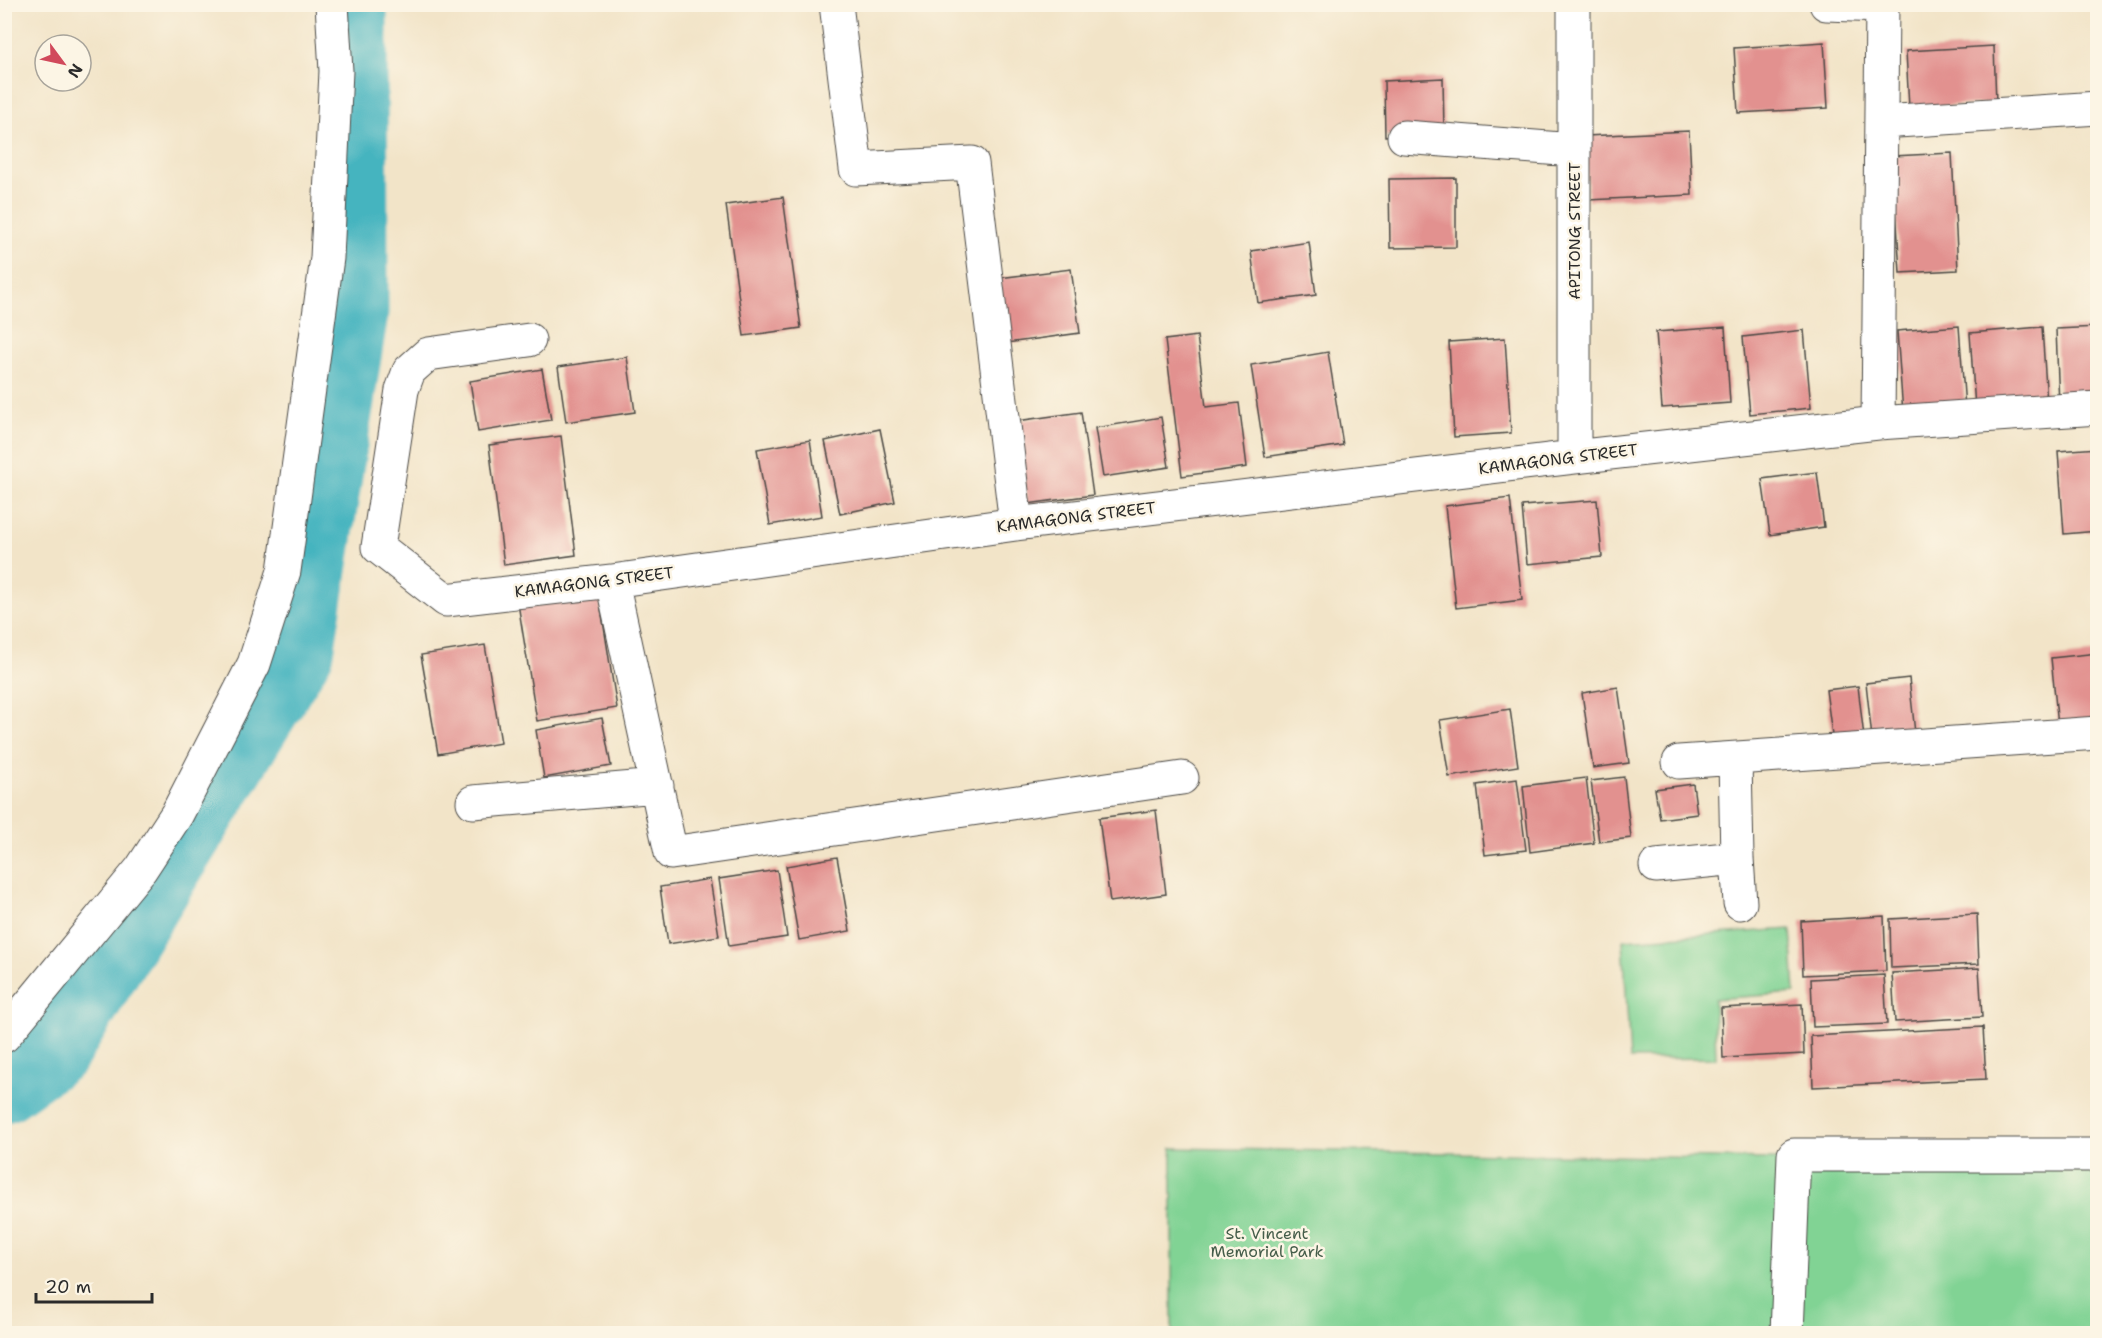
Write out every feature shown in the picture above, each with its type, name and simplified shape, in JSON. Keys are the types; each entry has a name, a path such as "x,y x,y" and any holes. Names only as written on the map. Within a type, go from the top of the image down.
{"street":[{"path":"4,1036 141,869 177,814 254,664 284,571 327,258 336,71 332,4"},
{"path":"836,4 856,170 972,163 1016,524"},
{"name":"APITONG STREET","path":"1574,4 1574,457"},
{"path":"1827,4 1882,5 1878,423"},
{"path":"1882,122 2097,108"},
{"path":"1404,137 1574,150"},
{"name":"KAMAGONG STREET","path":"529,340 428,354 409,371 402,390 378,547 446,600 612,581 1016,524 1574,457 1878,423 2097,408"},
{"path":"612,581 671,853 1182,778"},
{"path":"1679,762 1735,760 2097,733"},
{"path":"1735,760 1740,903"},
{"path":"473,802 657,786"},
{"path":"1656,866 1737,858"},
{"path":"1787,1334 1794,1155 2097,1155"}],"green space":[{"path":"1791,929 1795,993 1714,999 1716,1058 1630,1059 1623,940"},
{"name":"St. Vincent Memorial Park","path":"1172,1148 2097,1165 2097,1333 1172,1334"}],"building":[{"path":"1824,42 1828,108 1738,113 1734,48"},
{"path":"1994,46 1996,103 1909,108 1906,51"},
{"path":"1443,78 1444,133 1385,136 1384,81"},
{"path":"1689,131 1692,195 1588,200 1586,136"},
{"path":"1952,153 1958,270 1900,273 1893,156"},
{"path":"1456,178 1456,247 1390,248 1389,179"},
{"path":"783,197 801,328 744,336 726,205"},
{"path":"1309,242 1316,295 1258,303 1251,251"},
{"path":"1071,269 1080,333 1007,343 999,278"},
{"path":"1959,326 1965,408 1903,413 1897,331"},
{"path":"1725,327 1730,403 1662,408 1656,332"},
{"path":"2042,327 2047,403 1975,408 1970,333"},
{"path":"2098,327 2098,403 2059,405 2056,329"},
{"path":"1804,330 1811,408 1750,414 1743,337"},
{"path":"1197,336 1206,407 1239,403 1247,467 1182,476 1165,340"},
{"path":"1505,338 1511,433 1454,437 1449,342"},
{"path":"1328,352 1343,445 1265,457 1251,365"},
{"path":"627,357 635,412 566,422 558,367"},
{"path":"542,369 551,420 478,432 470,381"},
{"path":"1081,412 1093,495 1027,504 1017,421"},
{"path":"1161,417 1169,467 1103,477 1095,428"},
{"path":"880,429 895,502 840,514 825,441"},
{"path":"561,436 576,555 504,565 489,445"},
{"path":"810,440 822,516 770,525 757,449"},
{"path":"2098,448 2098,531 2064,534 2058,451"},
{"path":"1817,472 1824,527 1770,535 1762,479"},
{"path":"1510,498 1522,600 1456,608 1445,506"},
{"path":"1597,500 1602,557 1527,564 1522,506"},
{"path":"597,584 617,708 537,721 517,597"},
{"path":"485,645 501,743 438,754 421,655"},
{"path":"2098,653 2098,722 2058,726 2051,658"},
{"path":"1909,678 1916,742 1873,747 1866,683"},
{"path":"1858,686 1865,746 1834,750 1826,690"},
{"path":"1618,687 1629,763 1593,768 1582,693"},
{"path":"1510,709 1518,766 1449,777 1440,720"},
{"path":"602,718 611,766 544,778 536,730"},
{"path":"1624,777 1631,838 1599,842 1591,781"},
{"path":"1586,778 1594,843 1530,852 1523,786"},
{"path":"1517,779 1526,850 1485,855 1477,785"},
{"path":"1693,784 1697,814 1660,819 1655,789"},
{"path":"1156,810 1166,894 1110,902 1099,818"},
{"path":"837,857 850,931 799,940 786,866"},
{"path":"777,870 787,937 729,946 719,879"},
{"path":"710,879 719,936 668,944 660,887"},
{"path":"1977,914 1979,964 1891,968 1890,919"},
{"path":"1884,916 1886,971 1803,975 1801,921"},
{"path":"1979,968 1982,1017 1895,1022 1892,973"},
{"path":"1884,975 1887,1024 1813,1027 1811,979"},
{"path":"1802,1004 1804,1054 1723,1058 1721,1008"},
{"path":"1983,1027 1986,1079 1813,1087 1811,1036"}],"waterway":[{"path":"4,1088 56,1051 300,651 354,312 353,4"}]}
